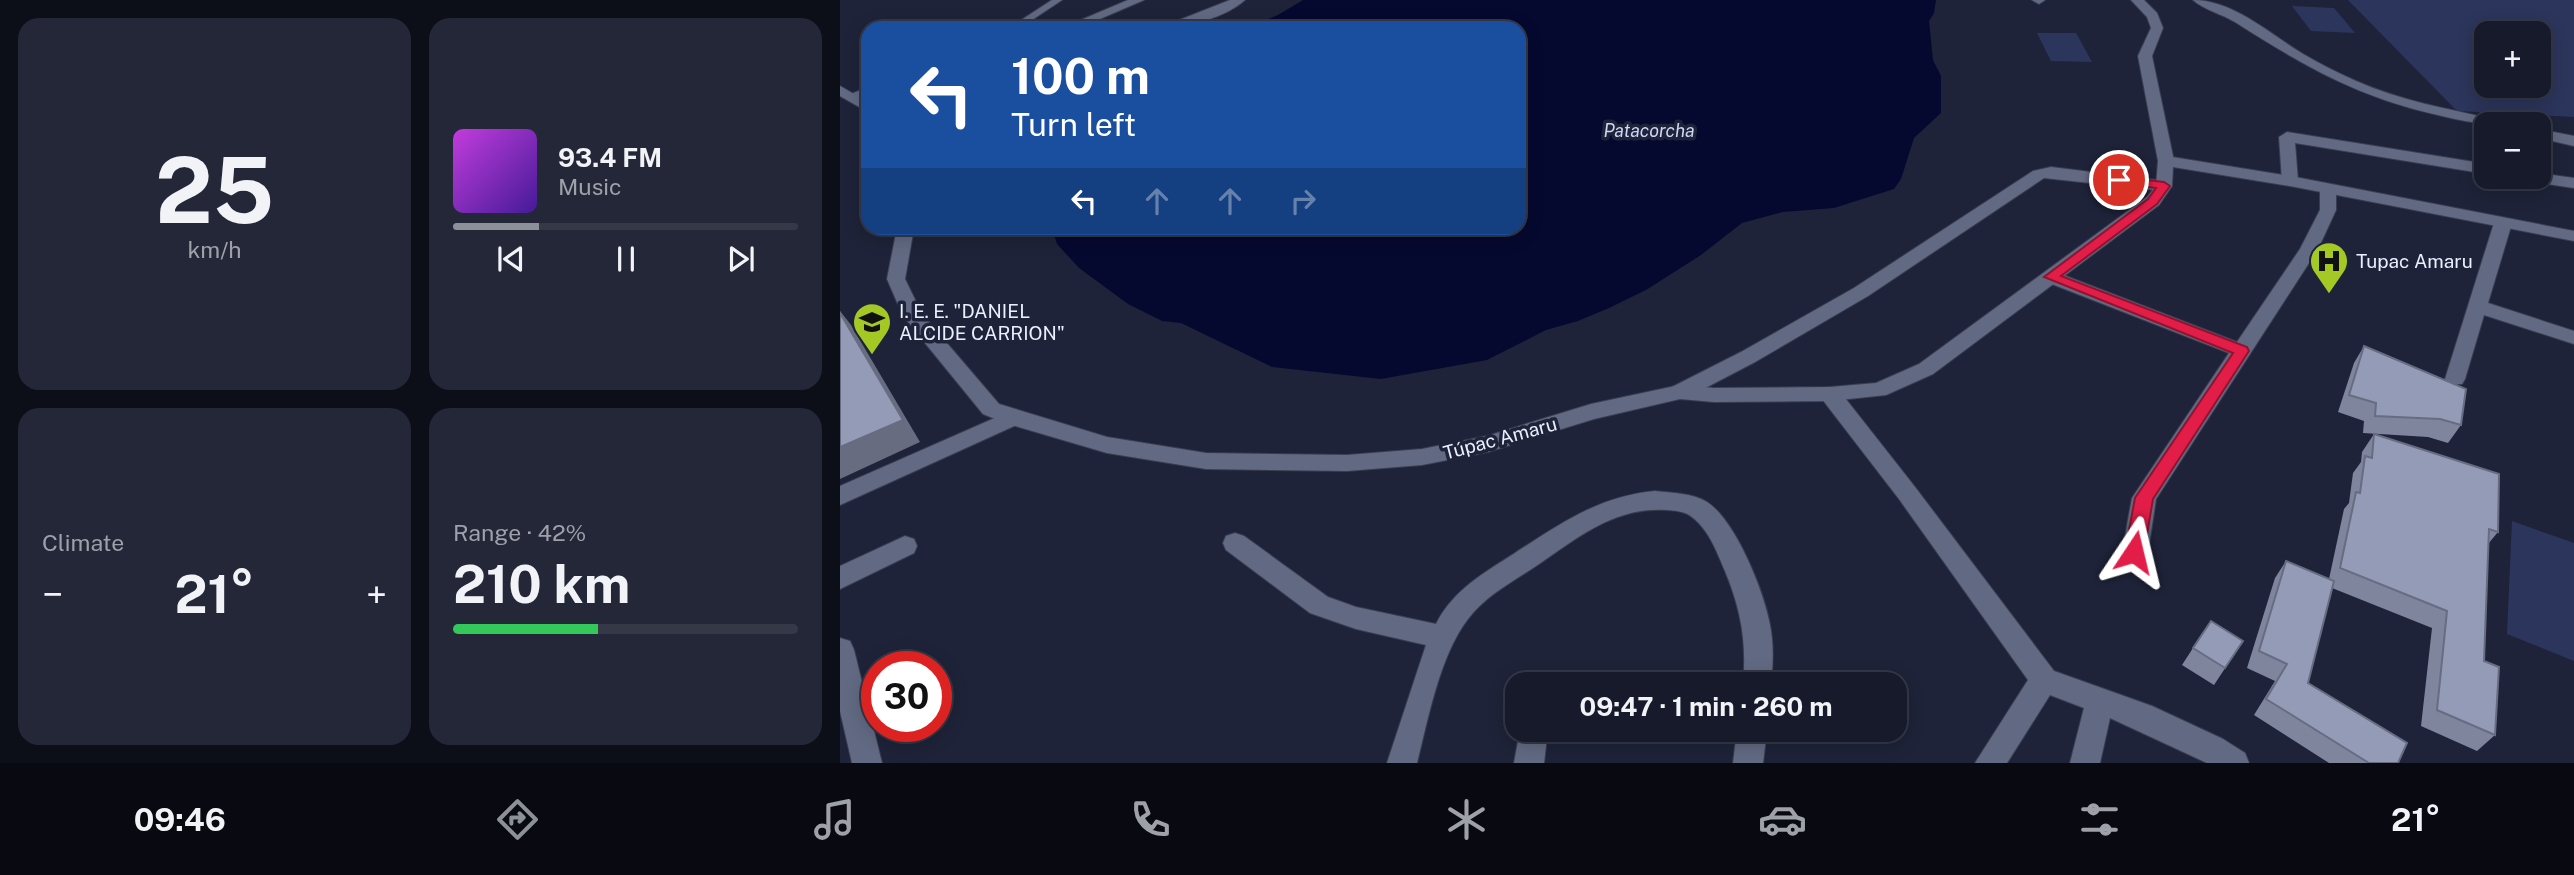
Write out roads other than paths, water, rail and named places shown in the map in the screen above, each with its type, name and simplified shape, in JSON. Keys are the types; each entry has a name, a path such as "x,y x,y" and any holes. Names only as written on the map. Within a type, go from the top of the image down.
{"street":[{"path":"1025,21 1058,0"},
{"path":"1086,21 1138,0"},
{"path":"1187,21 1220,10 1239,0"},
{"path":"1680,392 1714,395 1830,394 1879,390 1926,369 2153,201 2164,186 2166,161 2145,56 2157,28 2153,16 2137,0"},
{"path":"2199,0 2229,13 2302,59 2351,83 2398,102 2474,119"},
{"path":"845,93 861,103"},
{"path":"2551,136 2574,141"},
{"path":"2290,181 2287,137 2474,167"},
{"path":"2166,161 2290,181 2574,236"},
{"name":"Túpac Amaru","path":"905,235 896,279 913,316 991,409 1107,445 1206,461 1347,463 1422,457 1488,444 1591,412 1680,392 1748,357 1861,292 2039,174 2051,172 2164,186"},
{"path":"2551,180 2574,183"},
{"path":"2134,552 2144,498 2309,249 2328,210 2328,189"},
{"path":"2455,379 2503,223"},
{"path":"2051,277 2242,351"},
{"path":"2477,306 2574,338"},
{"path":"1830,394 2044,680 2143,716 2212,749 2234,763"},
{"path":"840,496 1013,418"},
{"path":"1402,763 1444,637 1456,615 1472,597 1560,535 1618,504 1639,499 1660,499 1699,508 1721,535 1752,601 1761,650 1758,672"},
{"path":"1235,543 1319,605 1356,618 1444,637"},
{"path":"840,578 905,546"},
{"path":"841,658 867,763"},
{"path":"1990,763 2044,680"},
{"path":"2085,763 2100,700"},
{"path":"1748,763 1751,742"}],"water":[{"name":"Patacorcha","path":"1303,0 1936,0 1934,13 1929,21 1933,60 1941,76 1941,113 1914,138 1901,179 1894,189 1834,208 1783,212 1742,223 1701,255 1646,290 1578,321 1546,330 1487,360 1381,379 1272,367 1181,323 1162,321 1128,304 1079,268 1057,244 1054,235 1526,235 1526,21 1264,21"}],"place":[{"name":"Tupac Amaru","path":"2329,295"},
{"name":"I. E. E. \"DANIEL ALCIDE CARRION\"","path":"872,356"}]}
